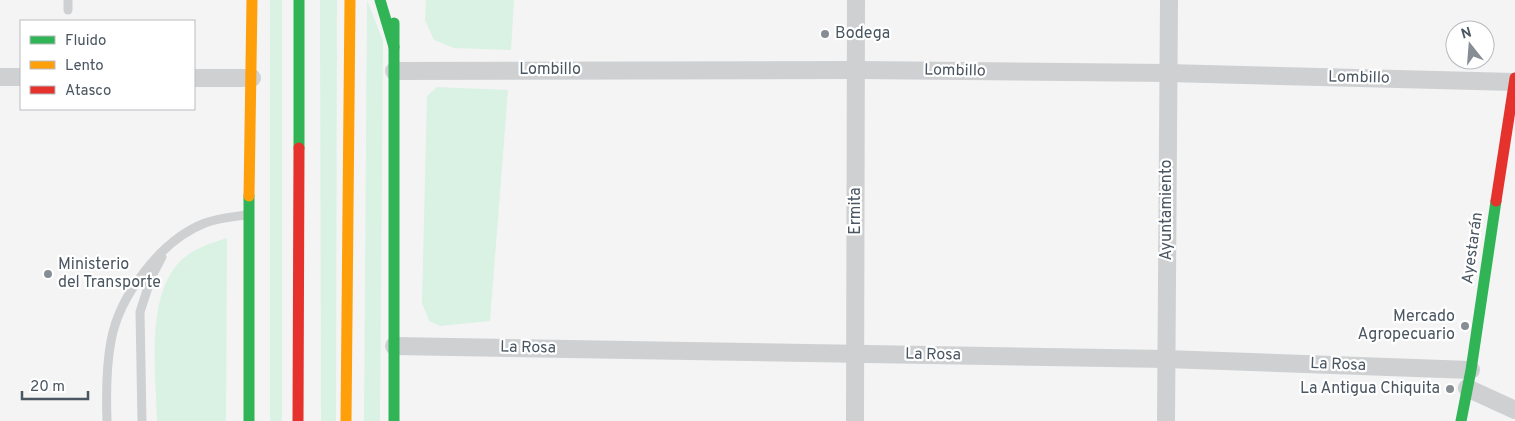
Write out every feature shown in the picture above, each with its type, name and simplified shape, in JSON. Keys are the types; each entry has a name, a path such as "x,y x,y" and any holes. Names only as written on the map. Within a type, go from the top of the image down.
{"main road":[{"path":"249,421 252,0"},
{"path":"298,421 299,0"},
{"path":"346,421 350,0"},
{"path":"380,0 394,47"},
{"path":"394,10 394,421"},
{"name":"Ayestarán","path":"1462,421 1472,370 1515,81"}],"street":[{"name":"Ermita","path":"855,421 856,0"},
{"name":"Ayuntamiento","path":"1166,421 1169,0"},
{"name":"Lombillo","path":"394,71 856,70 1168,73 1515,81"},
{"path":"0,77 20,77"},
{"path":"195,78 252,78"},
{"name":"La Rosa","path":"394,346 1166,359 1472,370"},
{"path":"1467,388 1515,410"}],"lane":[{"path":"107,421 106,376 111,339 132,287 167,248 185,233 205,223 249,214"},
{"path":"142,421 140,312 151,278 167,248"}],"green space":[{"path":"270,0 282,0 282,421 270,421"},
{"path":"320,0 337,0 336,421 321,421"},
{"path":"367,0 383,41 380,421 364,421"},
{"path":"426,0 514,0 511,50 454,48 434,40 425,20"},
{"path":"437,87 508,90 490,321 440,326 429,321 422,303 427,96"},
{"path":"227,238 226,421 157,421 155,340 160,300 167,282 181,260 206,245"}],"traffic: fast":[{"path":"299,0 299,148"},
{"path":"380,0 394,47"},
{"path":"394,23 394,421"},
{"path":"249,196 249,421"},
{"path":"1461,421 1471,370 1496,201"}],"traffic: slow":[{"path":"249,196 252,0"},
{"path":"346,421 350,0"}],"traffic: jam":[{"path":"1496,201 1515,78"},
{"path":"298,421 299,148"}],"place":[{"name":"Bodega","path":"825,34"},
{"name":"Ministerio del Transporte","path":"48,274"},
{"name":"Mercado Agropecuario","path":"1465,326"},
{"name":"La Antigua Chiquita","path":"1450,389"}]}
